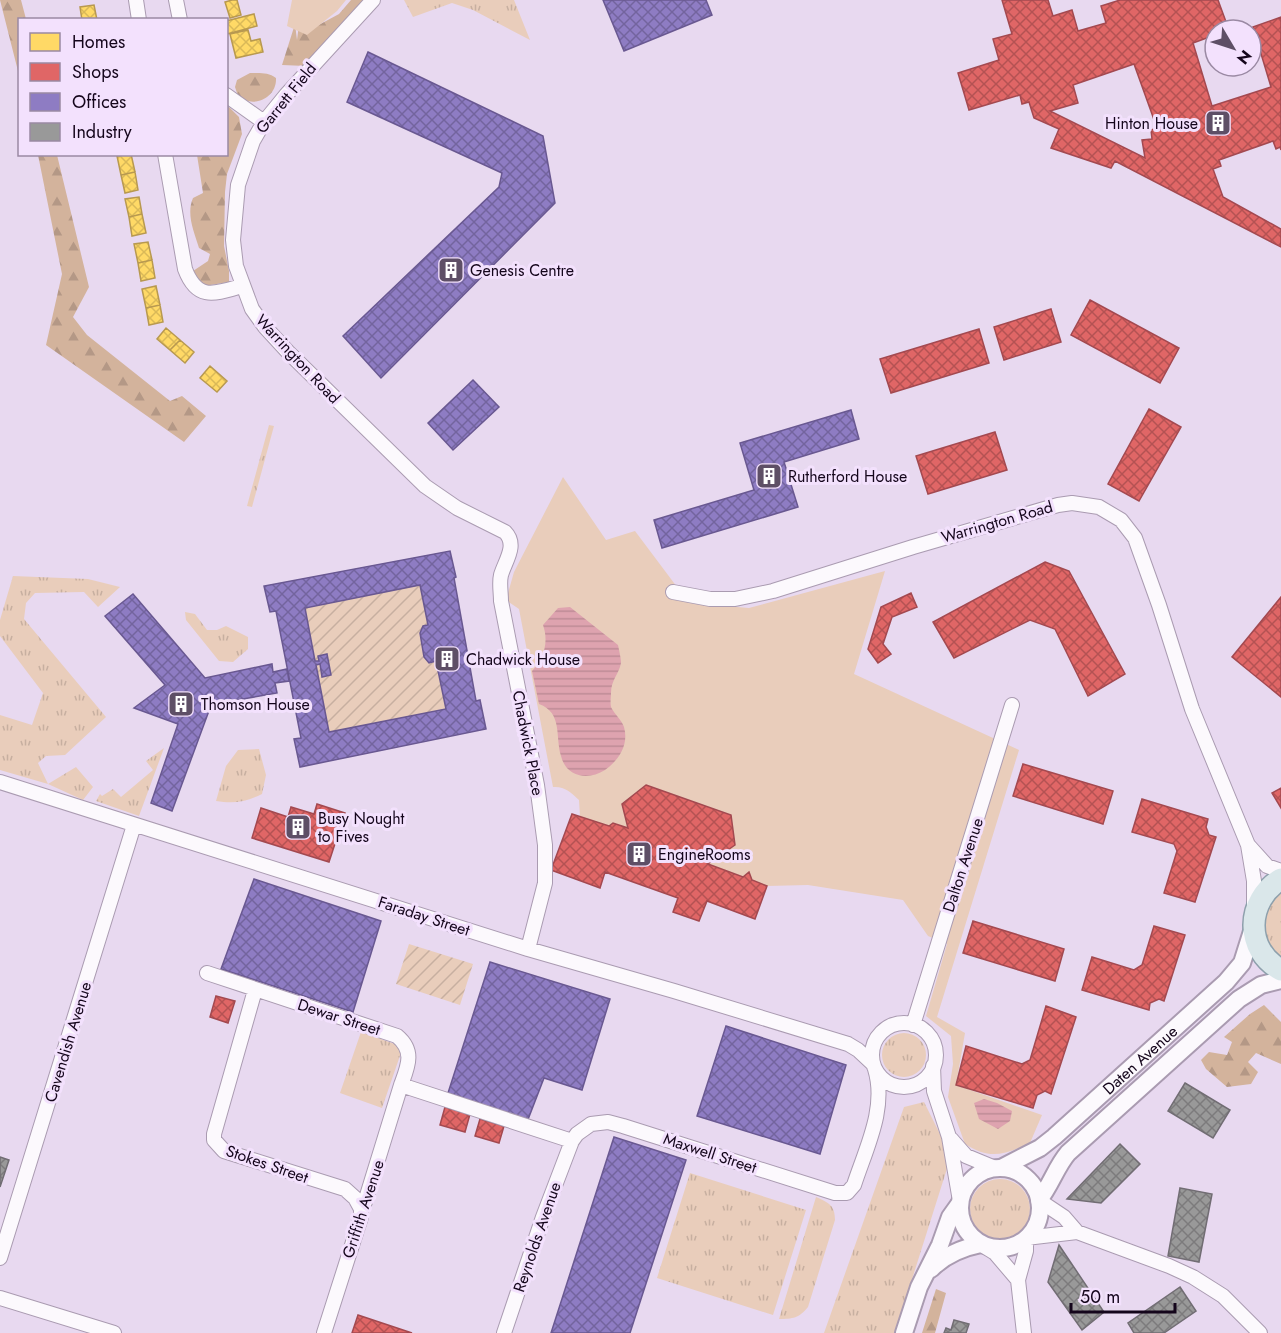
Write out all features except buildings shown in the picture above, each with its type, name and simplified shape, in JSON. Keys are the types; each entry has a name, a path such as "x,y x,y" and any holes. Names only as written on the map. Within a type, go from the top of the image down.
{"main road":[{"path":"1281,879 1264,893 1257,904 1253,925 1254,938 1261,953 1273,966 1281,970"}],"street":[{"path":"136,0 139,18"},
{"path":"176,0 180,18"},
{"name":"Garrett Field","path":"242,286 236,266 233,240 237,194 246,156 264,122 299,80 373,0"},
{"path":"228,96 264,122"},
{"path":"165,156 185,269 189,280 205,293 242,286"},
{"name":"Warrington Road","path":"242,286 252,309 265,327 425,486 457,508 505,532 510,538"},
{"name":"Warrington Road","path":"673,592 710,599 735,599 773,591 1033,511 1072,503 1105,510 1121,519 1135,538 1192,709 1248,844 1257,858 1267,866 1281,871"},
{"name":"Chadwick Place","path":"510,538 510,549 501,577 501,601 537,785 545,845 545,883 528,949"},
{"name":"Dalton Avenue","path":"913,1025 1012,705"},
{"name":"Faraday Street","path":"0,782 528,949 848,1044 858,1050 874,1066"},
{"name":"Cavendish Avenue","path":"0,1258 135,825"},
{"name":"Warrington Road","path":"1248,844 1254,881 1253,925"},
{"name":"Daten Avenue","path":"998,1168 1040,1148 1054,1137 1226,982 1242,963 1253,925"},
{"name":"Dewar Street","path":"207,973 397,1036 405,1045 410,1056 401,1085"},
{"name":"Daten Avenue","path":"1040,1200 1057,1167 1077,1145 1239,999 1261,985 1281,980"},
{"name":"Stokes Street","path":"255,990 214,1140 224,1150 345,1190 355,1198 361,1209"},
{"path":"848,1044 870,1040 895,1025 913,1025 921,1028 932,1041 935,1058 933,1078 936,1102 949,1137 960,1202 960,1217 964,1228 972,1238 995,1253 1018,1280"},
{"path":"879,1035 873,1049 874,1066 887,1082 927,1095 936,1102"},
{"name":"Maxwell Street","path":"572,1141 577,1134 591,1124 608,1122 835,1193 847,1193 854,1185 879,1108 879,1083 874,1066"},
{"path":"879,1108 893,1093 923,1080 933,1066"},
{"path":"401,1085 572,1141"},
{"name":"Griffith Avenue","path":"324,1333 401,1085"},
{"path":"949,1137 966,1156 1019,1173 1029,1180 1040,1200 1064,1217 1077,1232"},
{"name":"Reynolds Avenue","path":"504,1333 543,1217 572,1141"},
{"path":"904,1333 919,1287 967,1185 974,1177 998,1168"},
{"path":"926,1274 946,1256 959,1249 982,1244 1003,1248 1013,1246 1026,1238 1038,1220 1040,1200"},
{"path":"1026,1238 1077,1232 1169,1266 1193,1277 1224,1296 1260,1333"},
{"path":"1024,1333 1018,1280 1026,1251 1026,1238"},
{"path":"0,1298 114,1333"}],"green space":[{"path":"0,0 21,0 26,18 18,18 18,71"},
{"path":"292,0 346,0 337,11 307,35 287,26"},
{"path":"351,0 369,0 306,66 282,65 295,24 297,40 299,24 313,28 339,14"},
{"path":"404,0 514,0 530,40 473,10 452,3 413,17"},
{"path":"250,73 267,74 276,78 273,91 268,96 257,101 250,101 238,96 235,87 237,80"},
{"path":"228,106 239,117 242,134 227,174 225,192 224,246 229,282 204,286 190,273 208,261 210,254 199,248 190,210 193,198 203,193 197,156 228,156"},
{"path":"38,156 57,156 89,287 73,317 87,335 170,401 182,396 206,416 184,442 46,345 62,274"},
{"path":"269,425 274,426 252,507 247,506"},
{"path":"563,477 606,540 635,531 689,603 749,608 885,571 854,674 1019,750 937,1017 965,1033 956,1085 1042,1115 1030,1143 997,1154 982,1152 965,1144 948,1097 953,1064 951,1036 926,1016 947,944 928,936 903,900 808,885 767,886 708,864 735,845 731,815 646,785 622,804 628,828 613,823 609,826 580,817 579,800 561,787 553,787 519,609 506,600 514,572"},
{"path":"13,576 88,579 120,587 98,607 84,592 35,593 26,603 24,619 106,717 65,755 46,756 38,763 48,784 0,770 0,715 32,725 43,693 0,636 0,620"},
{"path":"420,585 428,625 424,656 429,663 436,661 446,709 329,732 316,665 320,664 322,677 331,674 327,654 318,656 319,661 315,661 305,608"},
{"path":"185,612 195,614 207,630 217,630 226,626 248,637 248,649 233,662 219,661 186,620"},
{"path":"164,748 139,816 96,801 100,794 102,796 113,789 121,797 153,770 146,761"},
{"path":"259,749 266,775 262,794 240,802 216,801 226,766 238,750"},
{"path":"76,767 93,787 83,800 48,784"},
{"path":"1281,892 1281,959 1269,943 1264,925 1268,907"},
{"path":"409,944 473,964 460,1005 396,984"},
{"path":"1264,1005 1281,1022 1281,1064 1256,1053 1248,1062 1258,1072 1251,1084 1227,1087 1206,1069 1201,1060 1209,1052 1227,1055 1232,1042 1224,1037"},
{"path":"361,1032 403,1047 382,1108 340,1093"},
{"path":"904,1033 919,1040 926,1055 919,1070 904,1077 889,1070 882,1055 889,1040"},
{"path":"924,1102 951,1156 895,1333 824,1333 904,1107"},
{"path":"690,1173 806,1210 773,1315 657,1278"},
{"path":"1000,1179 1017,1184 1025,1192 1030,1209 1025,1226 1017,1234 1000,1239 983,1234 975,1226 970,1209 975,1192 983,1184"},
{"path":"816,1197 830,1205 834,1211 835,1220 808,1307 802,1314 795,1317 779,1319"},
{"path":"936,1289 946,1293 935,1333 922,1333"}],"shaded area":[{"path":"570,607 618,645 621,659 611,688 611,707 624,727 624,746 622,752 605,770 585,776 573,773 564,763 559,748 555,719 547,708 539,704 532,671 540,661 544,649 546,638 543,625 558,608"},
{"path":"984,1099 1012,1111 1010,1121 998,1129 979,1119 974,1103"}],"place":[{"name":"Hinton House","path":"1218,123"},
{"name":"Genesis Centre","path":"451,270"},
{"name":"Rutherford House","path":"769,476"},
{"name":"Chadwick House","path":"447,659"},
{"name":"Thomson House","path":"181,704"},
{"name":"Busy Nought to Fives","path":"298,827"},
{"name":"EngineRooms","path":"639,854"}]}
